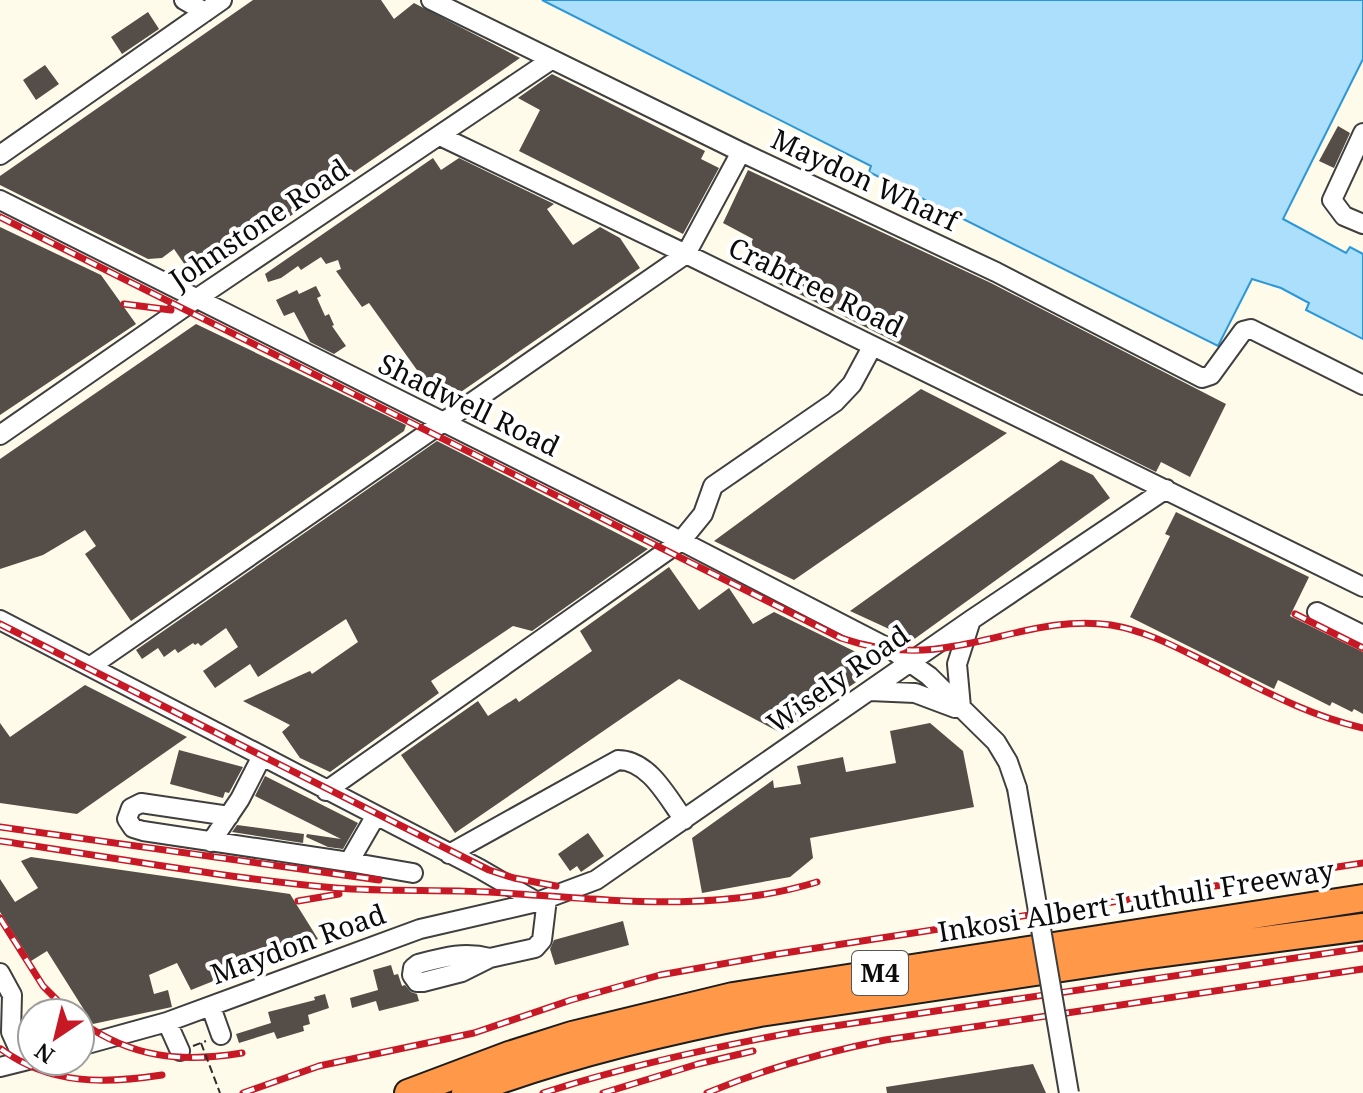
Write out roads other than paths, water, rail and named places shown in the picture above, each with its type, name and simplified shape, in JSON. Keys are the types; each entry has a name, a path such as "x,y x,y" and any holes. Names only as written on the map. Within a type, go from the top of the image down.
{"highway":[{"name":"Inkosi Albert Luthuli Freeway","path":"408,1093 572,1035 733,996 1363,898"},
{"name":"Inkosi Albert Luthuli Freeway","path":"465,1093 549,1064 702,1024 760,1013 1142,956 1363,927"}],"street":[{"path":"184,0 205,12"},
{"path":"0,155 222,0"},
{"name":"Maydon Wharf","path":"431,0 741,152 996,272 1202,378 1213,374 1243,331 1251,329 1363,385"},
{"name":"Johnstone Road","path":"0,435 551,60"},
{"path":"1363,133 1332,200 1344,216 1363,224"},
{"name":"Crabtree Road","path":"440,136 1363,587"},
{"path":"91,666 686,254 741,152"},
{"name":"Shadwell Road","path":"0,200 681,541 911,662 965,710 996,742 1008,762 1017,788 1069,1093"},
{"path":"326,791 681,541 703,514 713,486 835,402 852,384 872,347"},
{"name":"Wisely Road","path":"542,901 596,880 1166,489"},
{"path":"1317,612 1363,635"},
{"path":"0,620 542,901 542,940 538,946 490,958"},
{"path":"965,710 956,675 971,620"},
{"path":"870,691 915,693 965,710"},
{"path":"211,842 262,756"},
{"path":"449,854 618,760 626,760 647,772 684,820"},
{"path":"229,816 141,803 131,808 127,815 129,824 136,829 413,873"},
{"path":"349,862 375,817"},
{"name":"Maydon Road","path":"96,1042 211,1007 420,929 542,901"},
{"path":"0,973 12,995 14,1061"},
{"path":"211,1007 221,1035"},
{"path":"167,1022 180,1051"}],"water":[{"path":"542,0 1363,0 1363,59 1283,219 1346,253 1350,247 1363,254 1363,339 1306,310 1309,303 1281,288 1252,279 1218,346 869,172 871,166"}],"railway":[{"path":"0,217 841,638 883,648 926,650 1051,626 1111,625 1165,642 1298,707 1363,728"},
{"path":"124,304 171,310"},
{"path":"1295,614 1363,648"},
{"path":"0,624 489,870 556,886"},
{"path":"0,827 379,880"},
{"path":"0,841 252,879 336,888 662,902 741,898 817,882"},
{"path":"243,1093 319,1066 474,1033 571,1000 660,975 1363,863"},
{"path":"298,901 339,894"},
{"path":"0,918 43,986 54,997"},
{"path":"543,1093 674,1057 807,1030 1363,948"},
{"path":"707,1093 794,1062 885,1040 1363,969"},
{"path":"96,1031 118,1043 158,1055 199,1057 242,1053"},
{"path":"1,1049 39,1070 78,1079 119,1080 162,1075"},
{"path":"603,1093 753,1051"}]}
